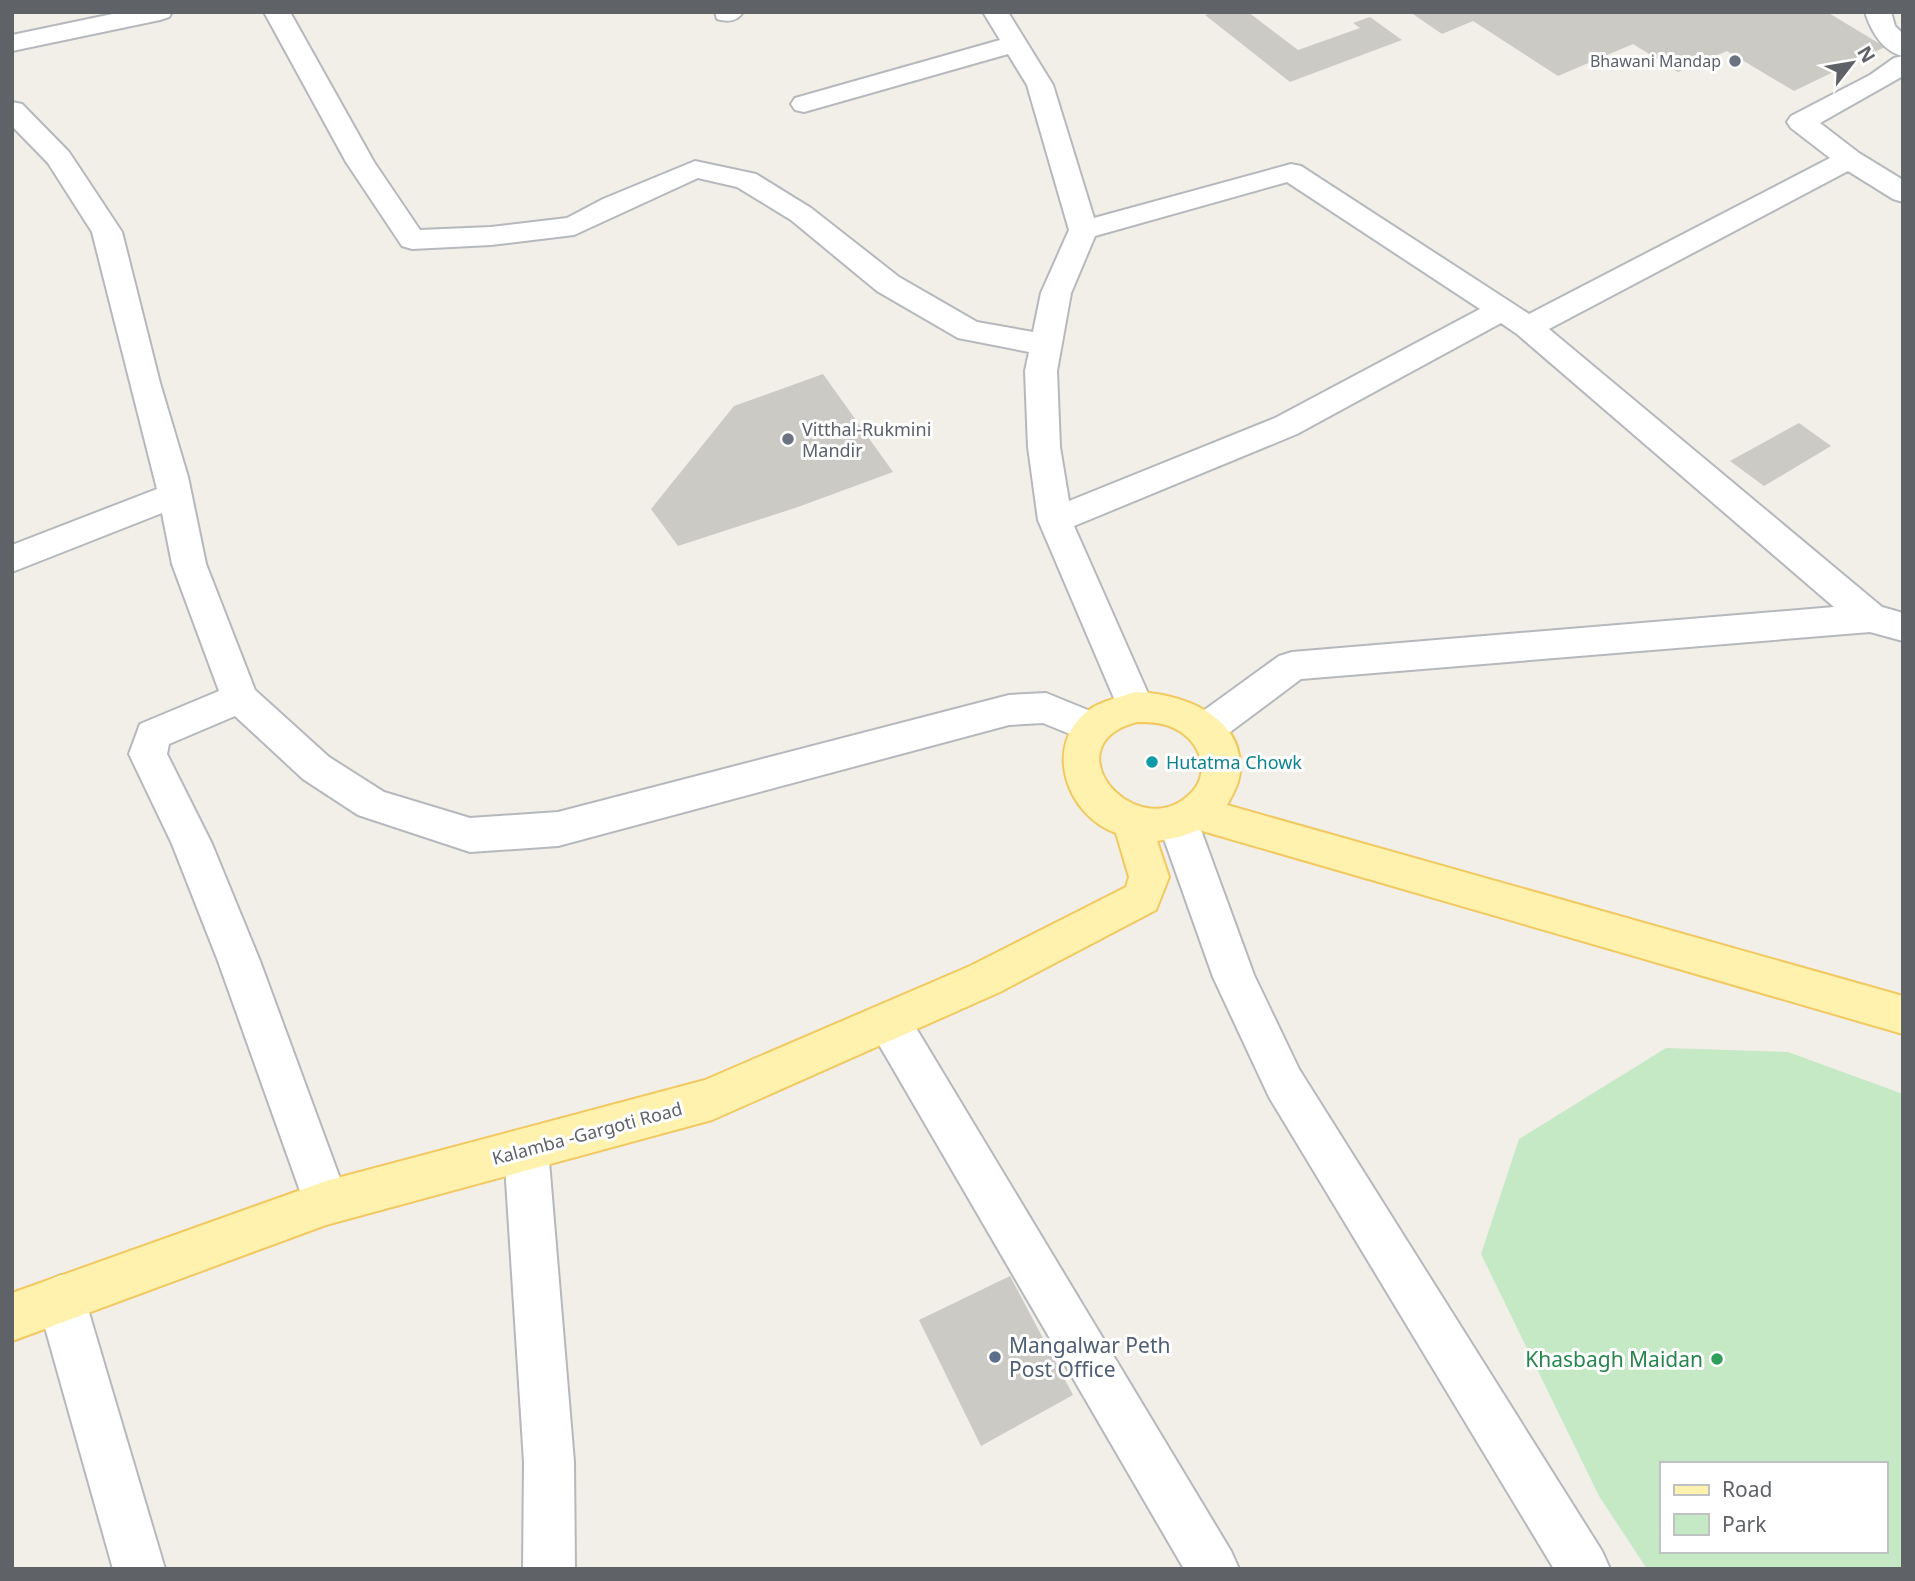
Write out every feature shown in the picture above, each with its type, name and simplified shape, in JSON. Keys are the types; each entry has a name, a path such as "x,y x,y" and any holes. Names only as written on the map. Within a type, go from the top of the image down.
{"main road":[{"path":"1135,707 1172,711 1205,730 1218,750 1222,773 1215,795 1188,817 1157,825 1132,822 1111,813 1094,798 1083,781 1078,762 1082,744 1092,729 1118,711 1135,707"},
{"path":"1188,817 1903,1015"},
{"name":"Kalamba -Gargoti Road","path":"12,1317 326,1203 712,1099 744,1082 889,1021 1093,927 1142,898 1149,877 1132,822"}],"street":[{"path":"12,43 99,19 160,12"},
{"path":"277,12 360,162 412,240 491,236 574,226 613,205 695,169 746,180 801,214 888,284 969,331 1046,345"},
{"path":"995,12 1040,85 1083,230 1056,293 1041,371 1044,447 1055,520 1135,707"},
{"path":"1878,12 1883,29 1903,48"},
{"path":"804,104 1014,44"},
{"path":"1903,64 1801,122 1849,159 1903,192"},
{"path":"12,110 59,158 107,232 189,564 240,698 316,768 372,804 470,835 558,829 1009,710 1046,708 1092,729"},
{"path":"1055,520 1286,426 1849,159"},
{"path":"1083,230 1291,172 1516,318 1835,589 1886,623"},
{"path":"12,559 174,495"},
{"path":"1205,730 1292,667 1366,658 1886,623"},
{"path":"240,698 153,735 149,754 192,844 234,949 326,1203"},
{"path":"1188,817 1234,977 1284,1083 1584,1569"},
{"path":"889,1021 1213,1569"},
{"path":"526,1149 549,1462 549,1569"},
{"path":"61,1299 139,1569"}],"green space":[{"name":"Khasbagh Maidan","path":"1666,1048 1788,1052 1903,1094 1903,1569 1647,1569 1599,1496 1481,1254 1519,1139"}],"building":[{"path":"1214,12 1248,12 1298,50 1360,28 1353,23 1370,17 1402,40 1290,82 1205,15"},
{"name":"Bhawani Mandap","path":"1410,12 1827,12 1885,47 1794,91 1727,51 1678,72 1633,44 1558,76 1473,21 1442,34"},
{"name":"Vitthal-Rukmini Mandir","path":"823,374 893,472 798,507 678,546 651,509 734,406"},
{"path":"1799,423 1831,446 1764,486 1730,461"},
{"name":"Mangalwar Peth Post Office","path":"1010,1276 1073,1395 981,1446 919,1320"}],"place":[{"name":"Bhawani Mandap","path":"1735,61"},
{"name":"Vitthal-Rukmini Mandir","path":"788,439"},
{"name":"Hutatma Chowk","path":"1152,762"},
{"name":"Mangalwar Peth Post Office","path":"995,1357"},
{"name":"Khasbagh Maidan","path":"1717,1359"}]}
